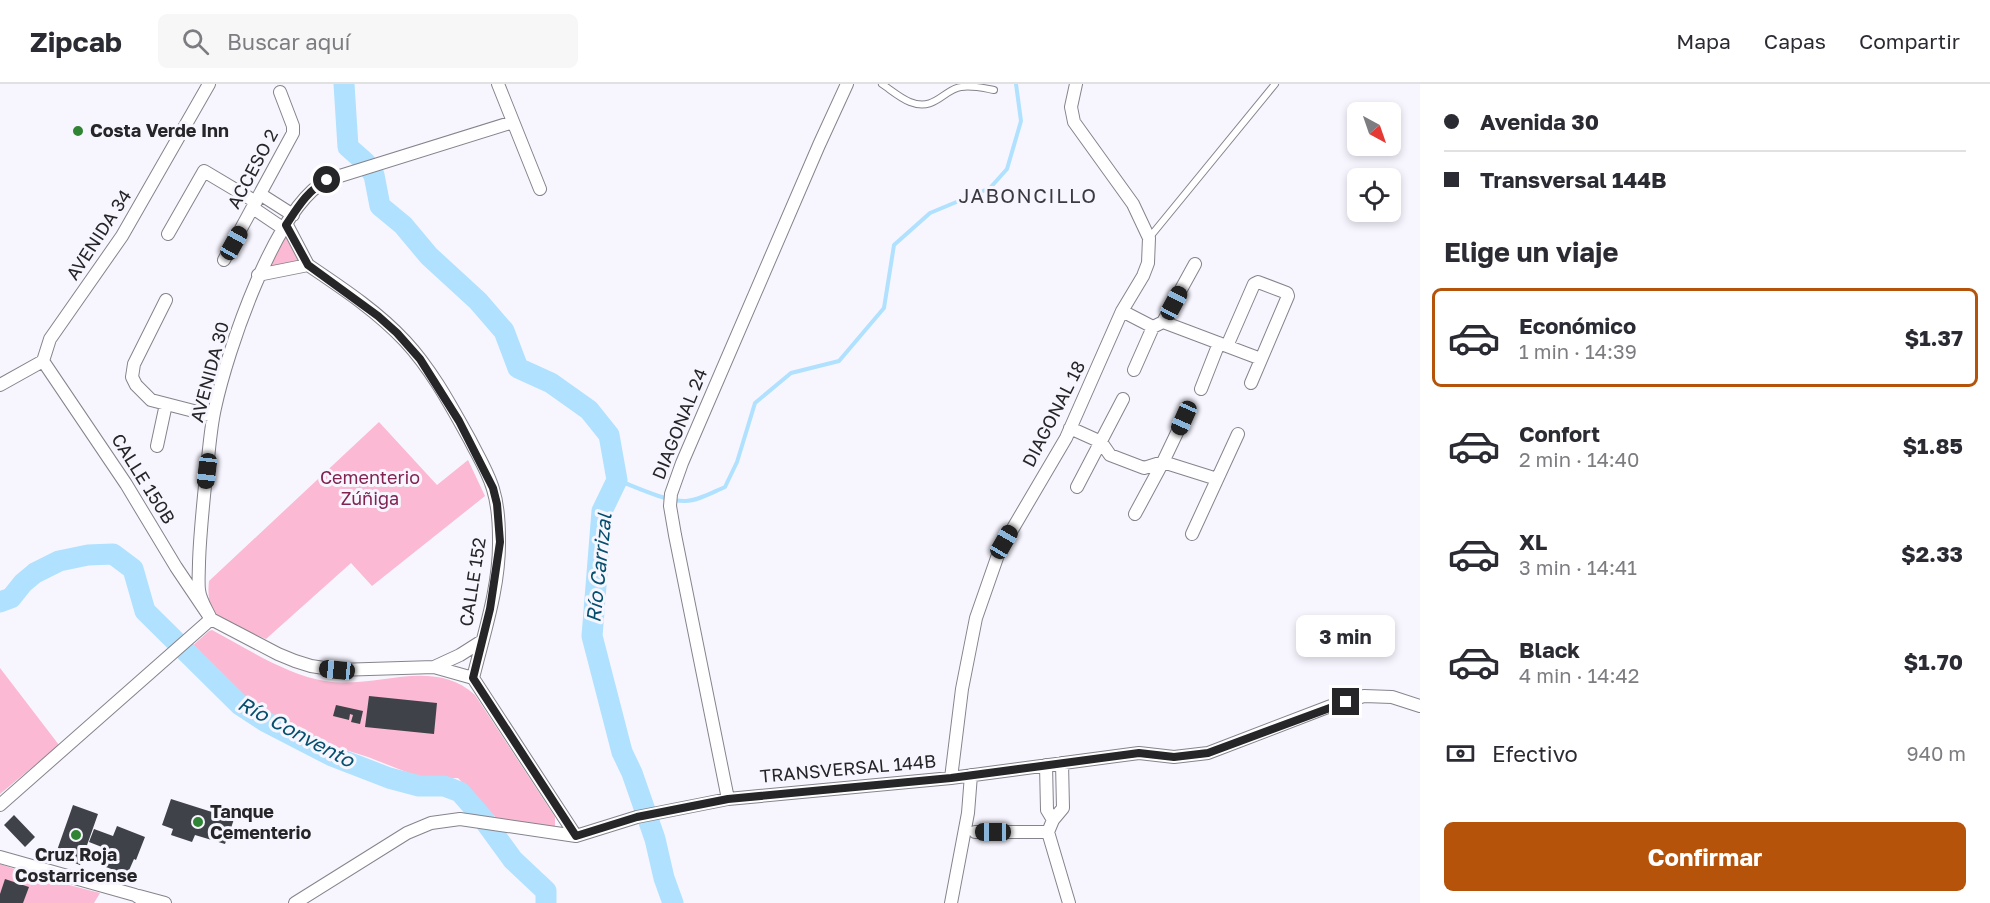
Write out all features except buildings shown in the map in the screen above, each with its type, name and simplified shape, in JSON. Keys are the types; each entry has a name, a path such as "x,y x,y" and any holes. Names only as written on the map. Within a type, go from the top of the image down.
{"street":[{"name":"AVENIDA 34","path":"43,361 50,339 122,237 209,84"},
{"path":"498,84 540,189"},
{"name":"DIAGONAL 24","path":"728,799 675,536 670,506 671,494 686,452 847,84"},
{"path":"1076,84 1071,107 1074,122 1133,204 1149,238"},
{"name":"ACCESO 2","path":"224,260 293,133 293,126 280,92"},
{"name":"AVENIDA 30","path":"211,619 199,587 202,509 213,416 258,275 288,223 313,189 327,180 513,122"},
{"path":"168,234 204,171 256,201 288,223"},
{"name":"CALLE 152","path":"288,223 308,265 363,304 413,350 443,393 485,469 495,497 500,542 490,609 473,678"},
{"name":"DIAGONAL 18","path":"951,778 962,689 974,628 999,552 1070,428 1122,311 1146,269 1149,238"},
{"path":"1134,370 1158,324 1195,264"},
{"path":"258,275 308,265"},
{"path":"1201,389 1254,284 1258,282 1287,293 1288,296 1251,383"},
{"path":"166,300 134,364 132,377 151,400 213,416"},
{"path":"1122,311 1261,359"},
{"path":"0,385 43,361"},
{"name":"CALLE 150B","path":"43,361 126,483 176,567 211,619"},
{"path":"1077,487 1123,399"},
{"path":"157,446 166,404"},
{"path":"1135,514 1184,418"},
{"path":"1070,428 1101,442 1110,455 1144,468 1163,462 1217,479"},
{"path":"1192,534 1238,434"},
{"path":"0,805 211,619 295,661 325,669 434,667 473,678 576,836"},
{"path":"434,667 460,655 482,641"},
{"name":"TRANSVERSAL 144B","path":"295,903 407,833 431,823 460,819 576,836 669,809 728,799 951,778 1139,753 1174,757 1208,753 1328,707 1364,696 1392,697 1420,706"},
{"path":"975,832 1050,826 1063,808 1062,762"},
{"path":"1046,765 1047,810 1070,903"},
{"path":"951,903 968,813 971,775"},
{"path":"0,857 165,903"},
{"path":"135,895 147,903"}],"lane":[{"path":"882,84 910,102 927,104 939,100 959,87 973,86 994,90"},
{"path":"1149,238 1275,84"}],"green space":[{"path":"286,233 301,262 266,269"},
{"name":"Cementerio Zúñiga","path":"379,422 437,485 468,460 485,496 372,586 351,563 266,639 221,618 212,609 208,591 209,581"},
{"path":"212,630 282,667 311,678 344,683 422,676 441,678 458,684 475,695 555,817 555,826 553,829 496,818 458,778 424,779 368,757 314,740 263,713 190,648"},
{"path":"0,668 59,745 0,794"},
{"path":"0,864 38,877 100,893 94,903 0,903"}],"waterway":[{"name":"Río Carrizal","path":"344,84 348,147 365,162 374,175 380,206 403,225 429,256 478,301 504,331 518,368 551,383 589,410 609,435 617,480 602,511 592,636 622,752 632,773 655,839 664,878 673,903"},
{"path":"617,480 659,496 685,501 700,498 725,487 737,462 755,403 791,373 839,361 884,308 894,245 930,213 990,188 1007,169 1021,121 1016,84"},
{"name":"Río Convento","path":"0,602 11,598 35,573 59,561 88,555 113,554 133,569 145,611 240,705 266,722 332,756 389,778 419,786 444,786 460,792 481,816 513,860 546,891 546,903"}],"place":[{"name":"Costa Verde Inn","path":"78,131"},
{"name":"Tanque Cementerio","path":"198,822"},
{"name":"Cruz Roja Costarricense","path":"76,835"}],"district":[{"name":"JABONCILLO","path":"1028,196"}],"route":[{"path":"327,180 307,195 286,225 308,265 378,316 413,350 443,393 485,469 497,504 500,542 490,609 473,678 576,836 669,809 728,799 951,778 1139,753 1174,757 1208,753 1346,702"}]}
